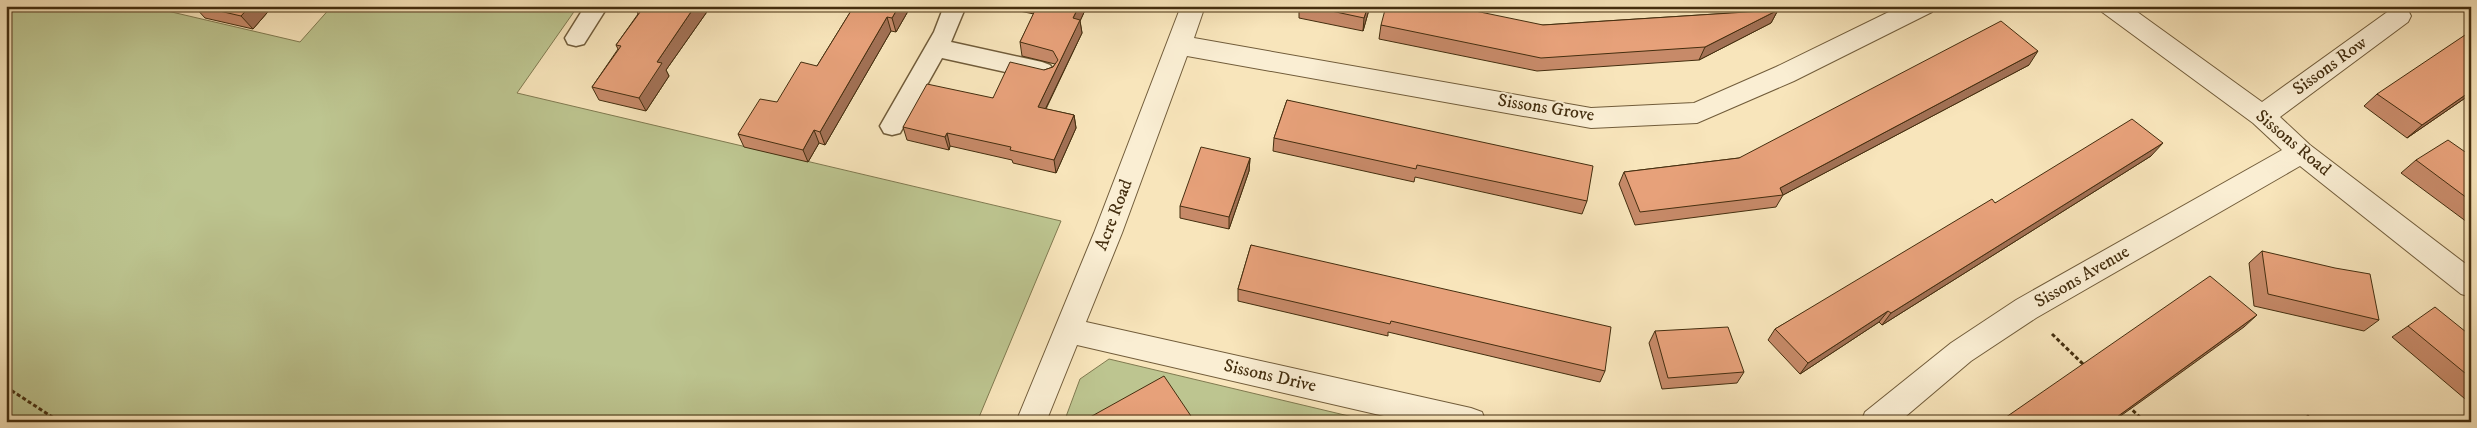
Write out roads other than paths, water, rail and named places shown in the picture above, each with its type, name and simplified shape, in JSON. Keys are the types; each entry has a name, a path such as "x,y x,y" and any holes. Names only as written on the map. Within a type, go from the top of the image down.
{"street":[{"name":"Acre Road","path":"1031,422 1069,331 1180,45 1193,6"},
{"name":"Sissons Grove","path":"1180,45 1591,118 1697,113 1785,74 1923,6"},
{"name":"Sissons Road","path":"2111,6 2262,116 2301,152 2471,284"},
{"name":"Sissons Row","path":"2262,116 2399,16"},
{"name":"Sissons Avenue","path":"1876,422 1961,352 2026,309 2301,152"},
{"name":"Sissons Drive","path":"1069,331 1471,422"}],"lane":[{"path":"576,38 597,6"},
{"path":"892,126 937,48 955,6"},
{"path":"937,48 1047,72"}]}
